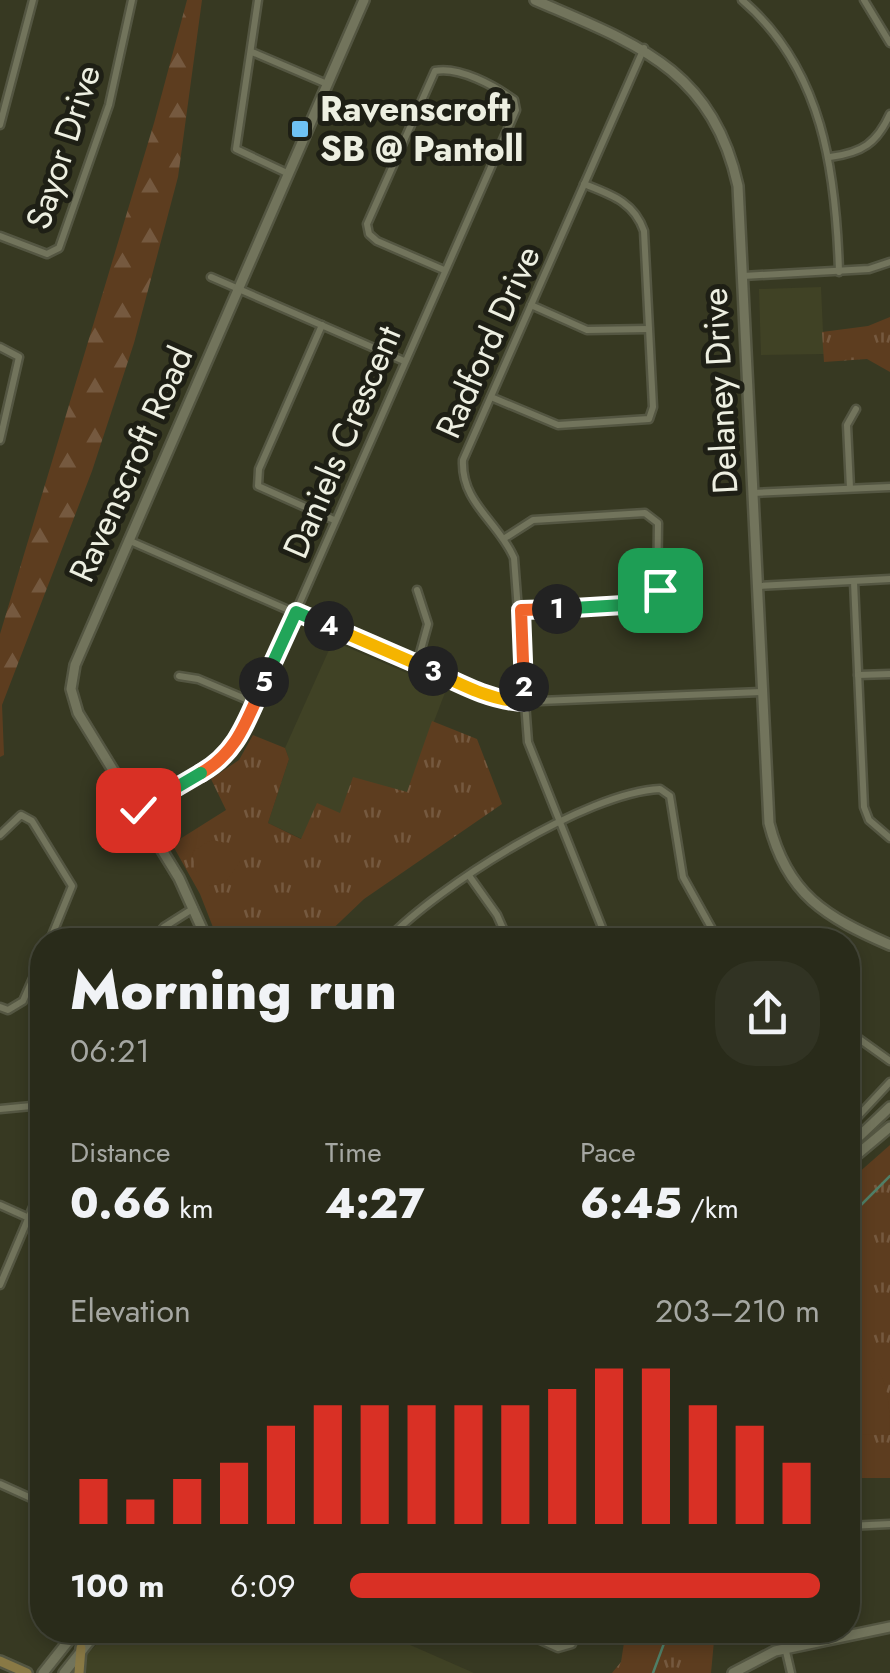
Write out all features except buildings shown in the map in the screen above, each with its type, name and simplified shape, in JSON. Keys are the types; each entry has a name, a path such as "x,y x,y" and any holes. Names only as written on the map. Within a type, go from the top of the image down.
{"main road":[{"path":"78,1673 81,1648"},
{"path":"0,1661 27,1673"}],"street":[{"path":"0,125 32,0"},
{"name":"Sayor Drive","path":"0,236 47,254 60,248 109,105 132,0"},
{"path":"258,0 236,148 289,174"},
{"name":"Ravenscroft Road","path":"202,928 138,810 78,713 71,689 75,665 364,0"},
{"name":"Delaney Drive","path":"534,0 644,48 696,92 731,156 738,186 768,823 782,863 795,885 837,922 850,928"},
{"path":"742,0 784,47 804,80 830,157 839,272"},
{"path":"864,0 890,44"},
{"name":"Radford Drive","path":"602,928 528,742 519,580 505,538 478,508 462,476 463,460 644,48"},
{"path":"252,52 327,84"},
{"name":"Daniels Crescent","path":"138,810 226,756 240,739 516,110 514,100 506,94 448,68 435,71 367,224 368,234 377,241 444,270"},
{"path":"830,157 862,150 880,135 890,114"},
{"path":"491,397 558,425 649,419 653,408 644,231 637,212 616,196 584,184"},
{"path":"742,276 839,272 890,262"},
{"path":"210,277 404,362"},
{"path":"531,306 587,330 648,329"},
{"path":"322,325 259,468 258,486 334,520"},
{"path":"0,347 19,358 20,370 0,440"},
{"path":"850,488 847,425 856,409"},
{"path":"753,493 890,487"},
{"path":"505,538 533,520 645,513 658,523 657,603 521,610"},
{"path":"127,539 478,692 525,702 761,692"},
{"path":"758,586 890,579"},
{"path":"854,582 864,808 869,820 890,838"},
{"path":"417,590 428,624 417,664"},
{"path":"858,675 890,674"},
{"path":"178,676 198,679 255,703"},
{"path":"403,928 518,844 615,795 660,789 670,796 683,877 711,928"},
{"path":"0,836 21,815 32,820 72,886 55,928"},
{"path":"470,877 503,928"},
{"path":"163,928 194,908"},
{"name":"Delaney Drive","path":"860,932 890,946"},
{"path":"0,1007 17,1008 30,982"},
{"path":"860,1040 890,1061"},
{"path":"860,1114 890,1082"},
{"path":"0,1109 30,1107"},
{"path":"860,1136 890,1107"},
{"path":"860,1152 890,1127"},
{"path":"0,1205 29,1218 0,1285"},
{"path":"0,1484 30,1498"},
{"path":"860,1525 890,1524"},
{"path":"860,1634 890,1629"},
{"path":"43,1673 67,1643"},
{"path":"64,1673 86,1643"},
{"path":"547,1643 558,1648 572,1643"},
{"path":"784,1643 790,1673"},
{"path":"734,1673 785,1648 813,1643"}],"shaded area":[{"path":"821,287 824,354 761,355 759,289"},
{"path":"333,641 446,690 407,792 340,814 302,839 268,823 289,759 285,748"},
{"path":"98,1643 407,1643 474,1673 81,1673 82,1660"}],"green space":[{"path":"187,0 202,0 178,177 134,343 92,471 2,705 4,755 0,757 0,634 154,123"},
{"path":"890,317 890,372 867,359 824,362 822,332 868,326"},
{"path":"432,721 477,739 502,804 364,899 334,928 213,928 200,894 172,844 226,810 211,779 239,760 253,735 285,748 289,759 268,823 301,839 317,803 340,813 353,777 407,792"},
{"path":"211,840 222,842 240,862 225,883 210,886 196,871 192,852"},
{"path":"890,1145 890,1478 860,1478 860,1171"},
{"path":"860,1347 883,1379 890,1435 860,1434"},
{"path":"624,1643 714,1643 711,1673 612,1673 621,1662"}],"waterway":[{"path":"860,1206 890,1176"},
{"path":"653,1673 664,1643"}],"place":[{"name":"Ravenscroft SB @ Pantoll","path":"300,129"}],"route":[{"path":"138,810 216,765 240,739 296,612 478,692 525,702 521,610 645,605 657,603 660,590"}]}
